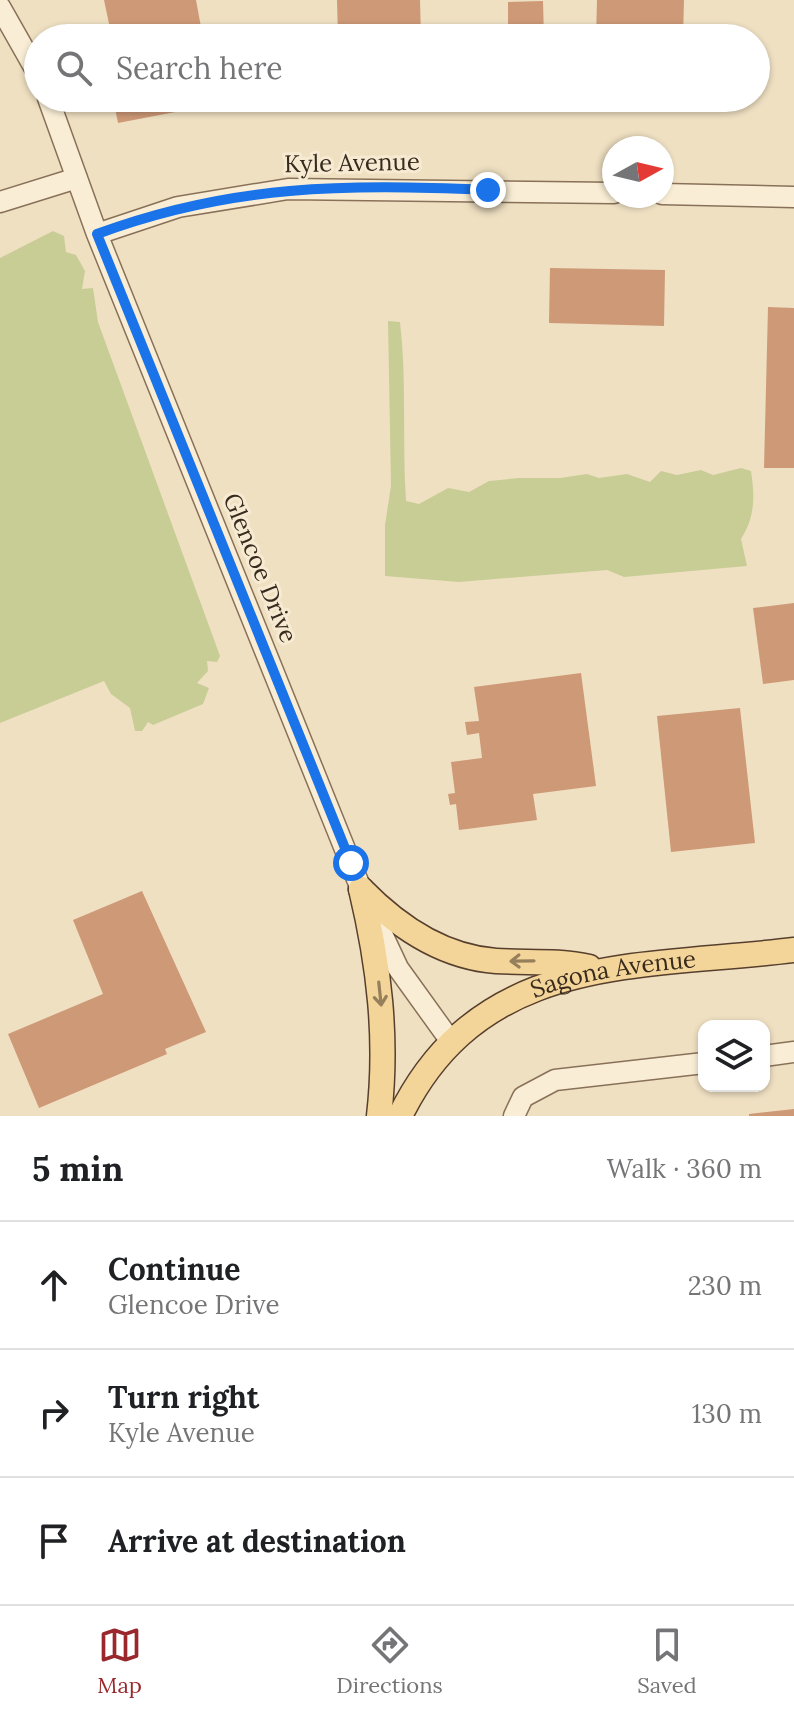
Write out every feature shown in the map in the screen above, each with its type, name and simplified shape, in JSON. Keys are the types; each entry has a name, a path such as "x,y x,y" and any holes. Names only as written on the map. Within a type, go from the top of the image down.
{"main road":[{"path":"361,889 399,923 450,951 492,960 553,961 600,969"},
{"path":"361,889 376,962 382,1014 384,1067 379,1116"},
{"name":"Sagona Avenue","path":"400,1116 420,1082 452,1043 477,1020 522,993 600,969 793,954"}],"street":[{"path":"0,7 24,49"},
{"name":"Glencoe Drive","path":"53,112 97,234 361,889 398,968 452,1043"},
{"path":"0,202 77,178"},
{"name":"Kyle Avenue","path":"97,234 178,207 288,189 353,187 602,193"},
{"path":"674,194 794,197"},
{"path":"770,1055 794,1052"},
{"path":"514,1116 523,1097 555,1080 698,1064"}],"green space":[{"path":"53,231 64,236 66,252 76,255 85,271 82,289 93,288 98,322 220,656 217,662 207,661 208,671 197,683 209,688 203,704 153,725 148,722 142,731 135,731 130,708 111,694 104,681 0,723 0,258"},
{"path":"388,321 400,322 406,501 419,504 448,488 469,492 489,481 519,478 560,478 587,474 599,478 627,474 650,482 661,471 677,475 701,470 713,475 741,468 751,471 753,490 751,515 741,539 747,566 624,577 607,570 459,582 385,576 385,525 391,486"}],"building":[{"path":"104,0 196,0 200,24 109,24"},
{"path":"337,0 420,0 421,24 338,24"},
{"path":"597,0 684,0 683,24 596,24"},
{"path":"543,1 544,24 508,24 508,2"},
{"path":"116,112 175,112 118,123"},
{"path":"550,268 665,270 664,326 549,323"},
{"path":"768,307 794,308 794,468 764,468"},
{"path":"794,603 794,680 763,684 753,608"},
{"path":"581,673 596,786 533,794 537,820 459,830 456,804 450,805 448,794 455,793 451,762 482,758 479,733 467,735 465,722 479,721 474,687"},
{"path":"740,708 755,843 671,852 657,716"},
{"path":"142,891 206,1032 165,1049 167,1054 39,1108 8,1034 103,994 73,920"},
{"path":"794,1109 794,1116 749,1116 749,1114"}],"route":[{"path":"351,863 97,234 178,207 288,189 488,190"}]}
